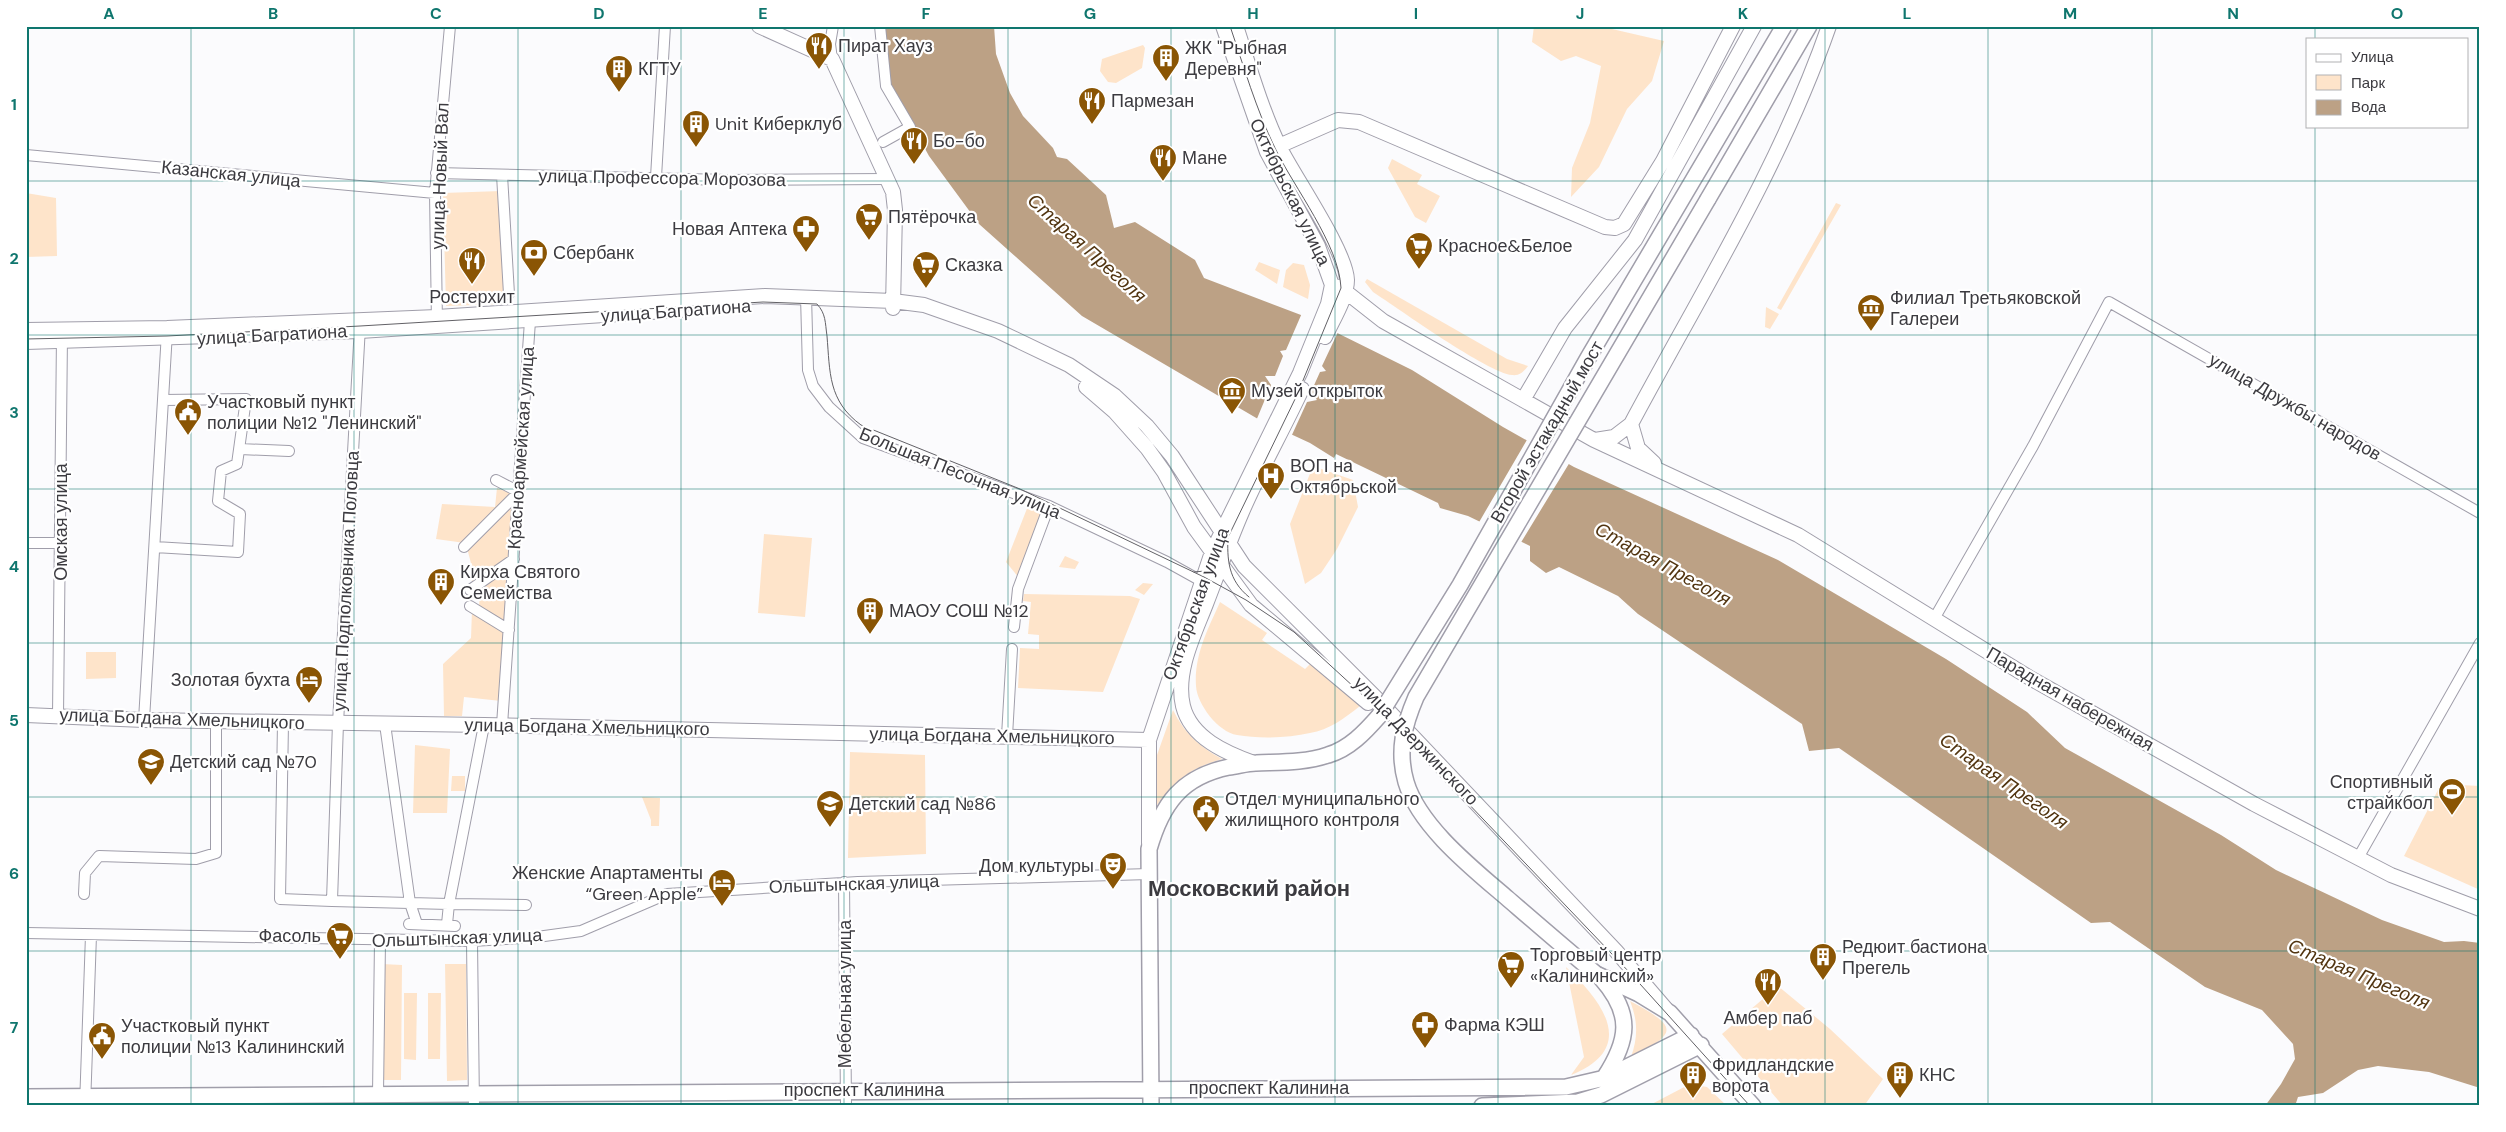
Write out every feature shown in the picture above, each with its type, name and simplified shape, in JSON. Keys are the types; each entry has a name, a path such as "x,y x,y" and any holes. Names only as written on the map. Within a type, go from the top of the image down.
{"main road":[{"path":"759,26 832,59 893,192 895,210 893,305"},
{"name":"Октябрьская улица","path":"1152,1106 1148,740 1174,657 1202,582 1229,543 1300,373 1333,306 1338,288 1273,149 1223,26"},
{"name":"Октябрьская улица","path":"1236,26 1273,149"},
{"path":"1273,149 1338,120 1359,122 1606,227 1615,228 1624,224 1663,162 1733,26"},
{"path":"1523,400 1560,334 1635,240 1754,26"},
{"name":"Второй эстакадный мост","path":"1150,849 1162,814 1182,787 1199,777 1220,769 1254,762 1283,763 1330,755 1348,745 1379,716 1460,585 1588,358 1784,26"},
{"name":"Второй эстакадный мост","path":"1596,974 1452,850 1412,796 1406,782 1401,758 1402,735 1416,697 1809,26"},
{"path":"1594,440 1614,437 1631,424 1742,223 1798,108 1829,26"},
{"name":"Парадная набережная","path":"1338,288 1383,321 1594,440 1798,535 2038,682 2246,799 2392,875 2480,909"},
{"name":"улица Багратиона","path":"437,322 765,296 893,305 924,305 998,331 1069,366 1115,396 1147,426 1172,456 1229,543"},
{"name":"улица Багратиона","path":"26,330 62,335 167,334 437,322 530,321 805,300"},
{"name":"улица Багратиона","path":"893,305 923,313 994,339 1028,354 1093,391 1132,429 1147,448 1164,472 1194,527 1217,562"},
{"name":"улица Багратиона","path":"26,342 62,335"},
{"path":"1631,424 1638,448 1668,474"},
{"name":"Октябрьская улица","path":"1217,562 1222,530 1279,427"},
{"name":"улица Дзержинского","path":"1229,543 1244,566 1382,704 1604,938 1753,1106"},
{"name":"Второй эстакадный мост","path":"1217,562 1185,662 1180,688 1184,708 1191,722 1207,740 1234,756 1254,762"},
{"name":"улица Дзержинского","path":"1217,562 1251,605 1368,702 1594,940 1604,938"},
{"name":"улица Богдана Хмельницкого","path":"26,715 216,722 484,725 1148,740"},
{"path":"1596,974 1639,994 1670,1013"},
{"path":"1578,1102 1596,1089 1619,1056 1624,1039 1624,1020 1620,1004 1596,974"},
{"path":"1482,1106 1578,1102 1601,1095 1696,1040"},
{"name":"проспект Калинина","path":"26,1097 85,1101 378,1094 474,1099 846,1090 1566,1087 1604,1078 1696,1040"}],"street":[{"name":"улица Новый Вал","path":"437,322 435,193 450,26"},
{"path":"656,177 665,26"},
{"path":"832,59 830,44 833,26"},
{"path":"880,26 886,86 910,127 883,142"},
{"name":"Казанская улица","path":"26,155 435,193"},
{"name":"улица Профессора Морозова","path":"436,173 737,180 888,179"},
{"path":"502,175 509,294"},
{"name":"Большая Песочная улица","path":"805,300 808,370 813,386 818,394 851,429 863,438 1049,506 1167,562 1202,582"},
{"name":"улица Дружбы народов","path":"1934,619 2033,446 2110,302 2480,513"},
{"name":"Красноармейская улица","path":"502,726 530,321"},
{"name":"улица Подполковника Половца","path":"332,901 338,723 360,325"},
{"path":"144,720 167,334"},
{"name":"Омская улица","path":"58,716 62,335"},
{"path":"155,547 238,552 240,514 218,501 221,470 238,464 246,399 163,400"},
{"path":"240,449 289,451"},
{"path":"464,547 519,492 496,480"},
{"path":"1014,627 1018,589 1049,506"},
{"path":"26,543 61,543"},
{"path":"470,590 514,559"},
{"path":"470,606 509,630"},
{"path":"2358,858 2480,643"},
{"path":"1007,736 1012,649"},
{"path":"84,894 85,873 98,856 196,859 216,853 216,722"},
{"path":"284,723 280,899 526,905"},
{"path":"385,724 413,924 451,925 449,904 484,725"},
{"name":"Ольштынская улица","path":"26,933 472,941 537,937 581,931 668,894 844,882 1150,874"},
{"name":"Мебельная улица","path":"844,882 846,1106"},
{"path":"85,1101 91,935"},
{"path":"378,1094 380,940"},
{"path":"472,941 474,1099"}],"green space":[{"path":"1534,26 1599,26 1664,41 1652,81 1627,109 1599,167 1571,197 1572,168 1590,123 1601,66 1576,56 1561,61 1532,42"},
{"path":"1143,45 1145,48 1142,68 1116,83 1108,82 1100,71 1102,59"},
{"path":"1392,159 1422,175 1417,184 1440,196 1426,223 1415,217 1388,168"},
{"path":"501,191 505,304 446,306 443,193"},
{"path":"26,193 56,198 57,256 26,257"},
{"path":"1836,203 1841,205 1781,310 1777,308"},
{"path":"1259,262 1280,270 1277,284 1255,270"},
{"path":"1293,263 1304,265 1310,285 1308,299 1283,287 1286,270"},
{"path":"1367,279 1507,359 1528,366 1520,374 1512,375 1500,372 1484,364 1373,292 1365,282"},
{"path":"1766,307 1779,314 1770,329 1765,327"},
{"path":"1313,466 1353,480 1358,507 1337,549 1321,573 1305,584 1290,524"},
{"path":"497,488 513,494 465,543 436,539 442,504 495,507"},
{"path":"515,502 512,555 472,582 472,567 467,548"},
{"path":"1028,506 1043,513 1019,578 1006,562"},
{"path":"764,534 812,538 805,617 758,613"},
{"path":"1065,556 1079,562 1075,569 1059,567"},
{"path":"511,565 507,623 479,607 480,588"},
{"path":"1143,583 1153,584 1144,595 1135,590"},
{"path":"1024,594 1130,596 1140,599 1103,692 1018,688 1020,648 1039,649 1039,635 1028,634 1031,602 1023,601"},
{"path":"1220,602 1267,633 1262,640 1305,669 1310,664 1335,682 1360,706 1330,726 1301,735 1255,737 1237,735 1223,729 1204,709 1196,686 1197,664 1200,653"},
{"path":"472,610 506,631 501,701 464,697 462,716 444,716 443,664 471,638"},
{"path":"86,652 116,652 116,678 86,679"},
{"path":"1173,710 1182,726 1193,739 1222,759 1201,766 1184,776 1170,789 1156,807 1157,755"},
{"path":"415,745 450,749 447,813 413,813"},
{"path":"850,752 925,755 926,854 848,858"},
{"path":"452,776 465,776 465,791 451,791"},
{"name":"Спортивный страйкбол","path":"2441,784 2480,786 2480,890 2404,856"},
{"path":"642,797 660,798 659,826 651,826 651,820"},
{"path":"382,964 402,965 401,1080 381,1080"},
{"path":"445,964 466,964 467,1080 447,1081"},
{"path":"1566,967 1592,994 1608,1024 1609,1038 1604,1052 1592,1064 1571,1075 1584,1057"},
{"path":"1778,986 1830,1029 1883,1079 1864,1106 1783,1106 1722,1034"},
{"path":"404,993 417,993 416,1060 404,1059"},
{"path":"428,993 441,993 440,1059 428,1059"},
{"path":"1630,1001 1657,1017 1664,1023 1666,1029 1665,1035 1658,1042 1631,1057 1636,1029 1635,1015"},
{"name":"Фридландские ворота","path":"1690,1084 1707,1087 1727,1106 1648,1106"}],"water":[{"name":"Старая Преголя","path":"884,26 994,26 996,54 1010,93 1023,116 1053,148 1057,157 1067,159 1106,195 1114,228 1135,222 1195,260 1204,278 1301,315 1412,370 1503,427 1574,467 1778,560 1946,659 2027,712 2065,748 2221,835 2276,870 2382,920 2444,942 2464,941 2480,943 2480,1088 2429,1072 2378,1066 2358,1070 2323,1093 2298,1097 2295,1106 2265,1106 2281,1084 2295,1059 2293,1044 2262,1010 2205,987 2110,922 2091,923 1839,748 1809,751 1802,724 1638,614 1618,596 1559,567 1546,573 1530,561 1530,546 1468,516 1440,508 1438,503 1336,454 1334,458 1310,443 1258,419 1082,316 979,224 929,156 890,85"}],"pier":[{"path":"1302,313 1338,332 1322,366 1326,371 1320,372 1311,392 1317,400 1307,402 1291,437 1256,421 1271,385 1265,376 1275,376 1283,356 1280,351 1286,350"},
{"path":"1528,438 1570,462 1520,544 1478,524"}],"tram line":[{"path":"1194,572 1205,571 1217,560 1297,395 1341,288 1333,253 1314,216 1283,164 1268,133 1230,26"},
{"path":"26,339 167,336 763,302 817,304 825,318 830,374 833,385 842,406 850,416 861,425 1020,489 1204,577 1246,600 1294,632 1379,710 1631,974 1750,1106"},
{"path":"1228,535 1230,569 1237,584 1249,597"}],"place":[{"name":"Пират Хауз","path":"819,70"},
{"name":"ЖК \"Рыбная Деревня\"","path":"1166,82"},
{"name":"КГТУ","path":"619,93"},
{"name":"Пармезан","path":"1092,125"},
{"name":"Unit Киберклуб","path":"696,148"},
{"name":"Бо-бо","path":"914,165"},
{"name":"Мане","path":"1163,182"},
{"name":"Пятёрочка","path":"869,241"},
{"name":"Новая Аптека","path":"806,253"},
{"name":"Красное&Белое","path":"1419,270"},
{"name":"Сбербанк","path":"534,277"},
{"name":"Ростерхит","path":"472,285"},
{"name":"Сказка","path":"926,289"},
{"name":"Филиал Третьяковской Галереи","path":"1871,332"},
{"name":"Музей открыток","path":"1232,415"},
{"name":"Участковый пункт полиции №12 \"Ленинский\"","path":"188,436"},
{"name":"ВОП на Октябрьской","path":"1271,500"},
{"name":"Кирха Святого Семейства","path":"441,606"},
{"name":"МАОУ СОШ №12","path":"870,635"},
{"name":"Золотая бухта","path":"309,704"},
{"name":"Детский сад №70","path":"151,786"},
{"name":"Спортивный страйкбол","path":"2452,816"},
{"name":"Детский сад №86","path":"830,828"},
{"name":"Отдел муниципального жилищного контроля","path":"1206,833"},
{"name":"Дом культуры","path":"1113,890"},
{"name":"Женские Апартаменты “Green Apple”","path":"722,907"},
{"name":"Фасоль","path":"340,960"},
{"name":"Редюит бастиона Прегель","path":"1823,981"},
{"name":"Торговый центр «Калининский»","path":"1511,989"},
{"name":"Амбер паб","path":"1768,1006"},
{"name":"Фарма КЭШ","path":"1425,1049"},
{"name":"Участковый пункт полиции №13 Калининский","path":"102,1060"},
{"name":"Фридландские ворота","path":"1693,1099"},
{"name":"КНС","path":"1900,1099"}],"district":[{"name":"Московский район","path":"1249,888"}]}
